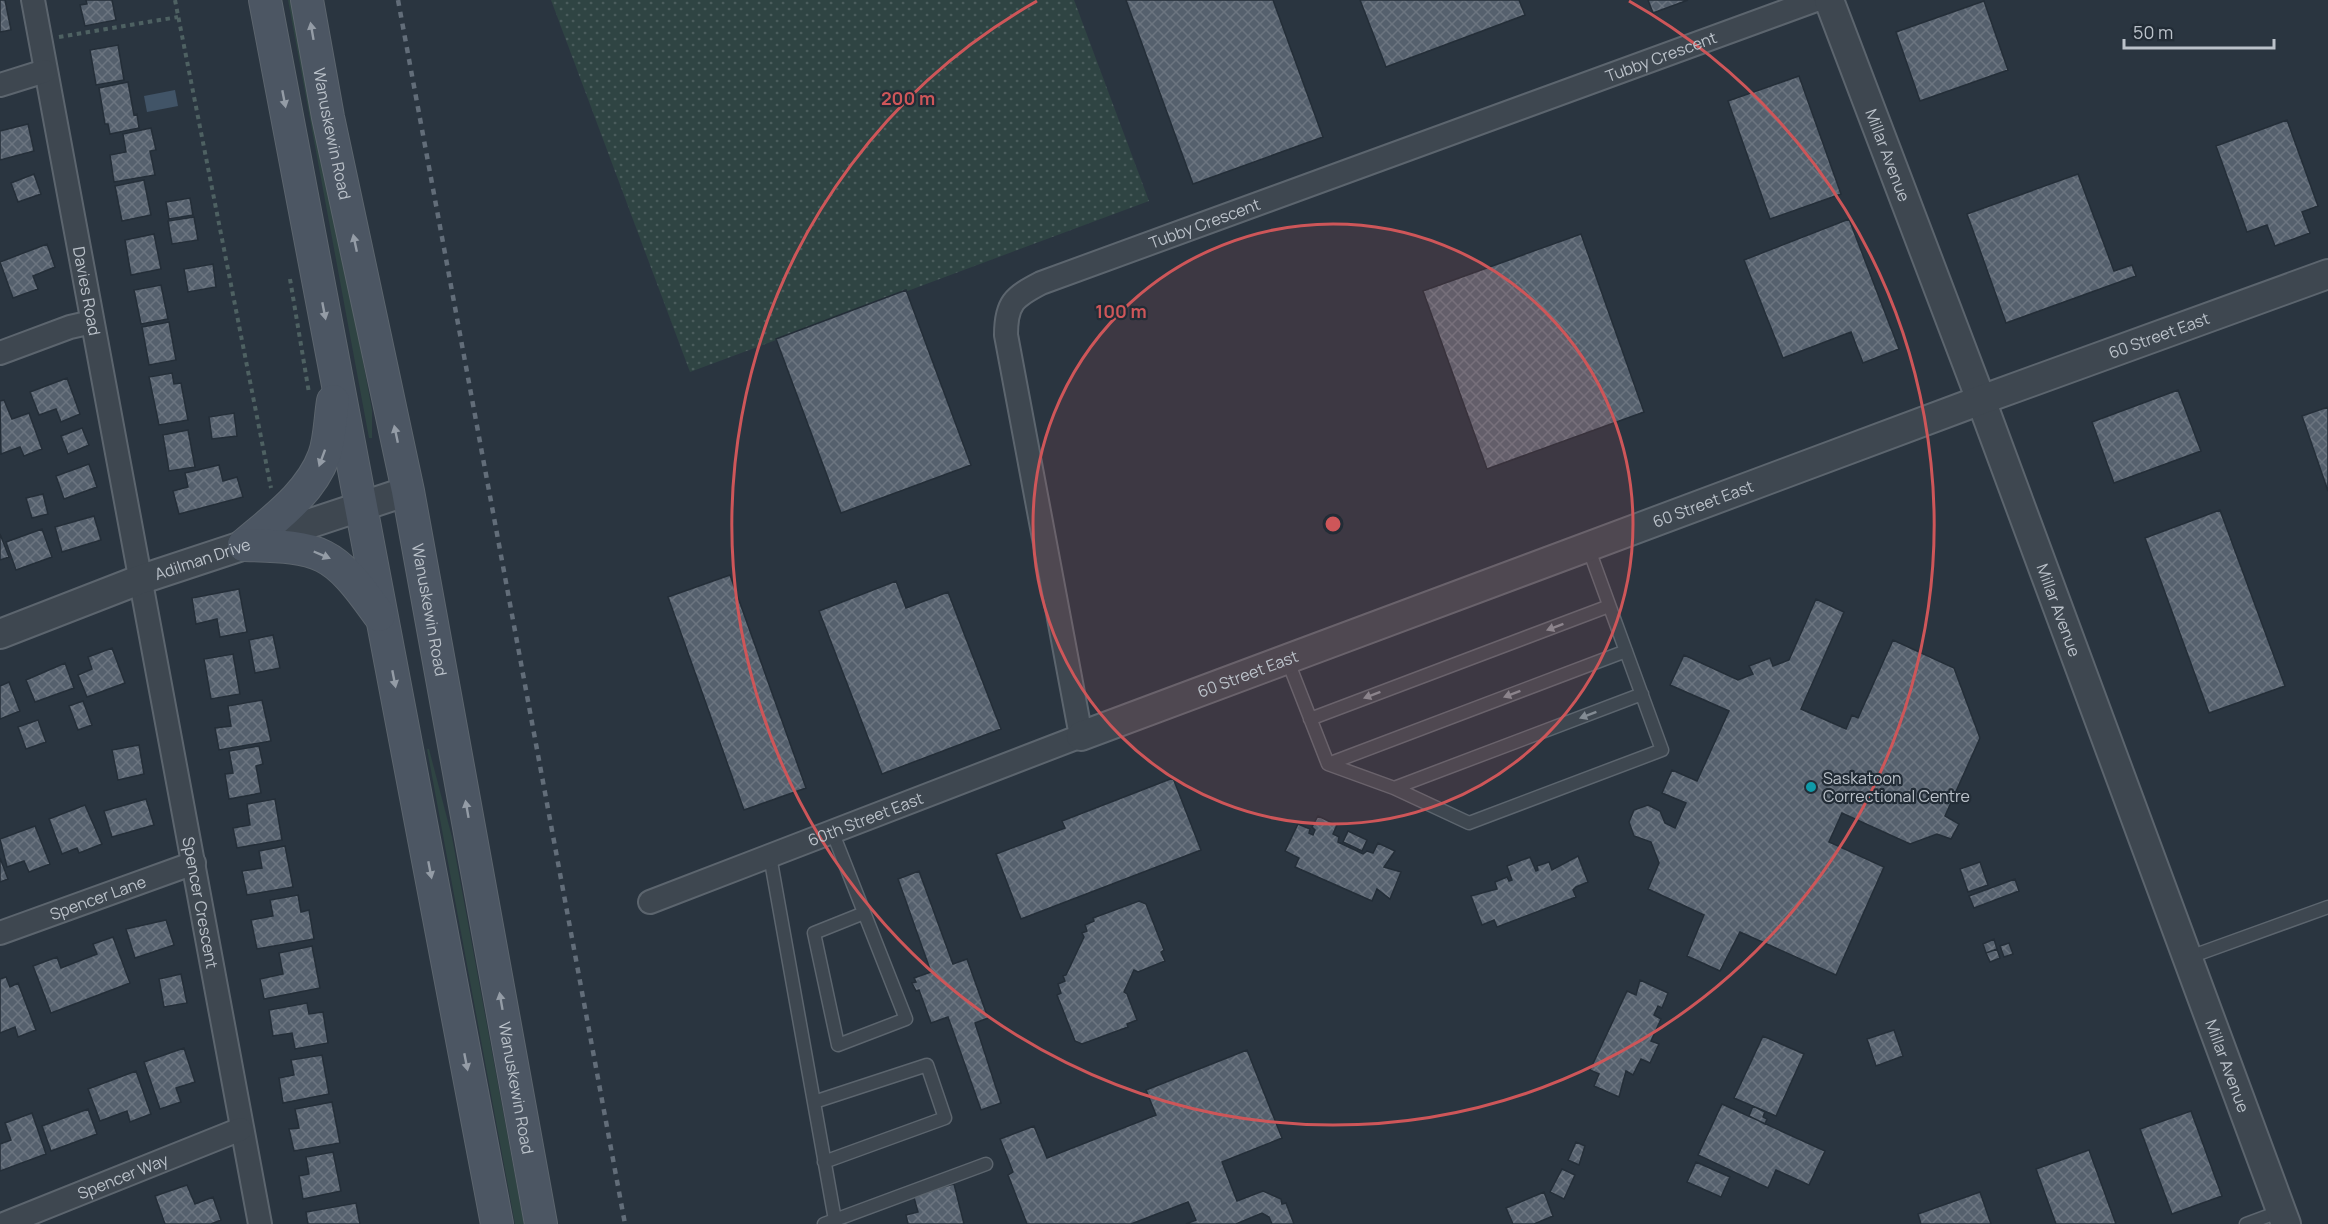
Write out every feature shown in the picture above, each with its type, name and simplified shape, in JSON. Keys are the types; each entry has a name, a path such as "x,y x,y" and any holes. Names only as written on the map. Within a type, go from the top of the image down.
{"main road":[{"path":"265,0 497,1224"},
{"name":"Wanuskewin Road","path":"307,0 328,117 408,491 542,1224"},
{"path":"244,545 300,495 316,473 325,454 337,380"},
{"path":"244,545 285,546 320,552 335,561 383,621"}],"street":[{"name":"Davies Road","path":"33,0 139,580"},
{"name":"Tubby Crescent","path":"1081,736 1006,335 1006,317 1012,302 1041,283 1816,0"},
{"name":"Millar Avenue","path":"1829,0 1981,400 2283,1218"},
{"path":"0,85 45,71"},
{"name":"60 Street East","path":"1081,736 1981,400 2328,274"},
{"path":"0,353 70,327 92,322"},
{"name":"Adilman Drive","path":"0,634 139,580 408,491"},
{"name":"Spencer Crescent","path":"139,580 260,1224"},
{"name":"60th Street East","path":"650,902 1081,736"},
{"name":"Spencer Lane","path":"0,933 194,863"},
{"name":"Spencer Way","path":"4,1224 241,1129"}],"lane":[{"path":"1287,659 1328,764 1394,788 1469,823 1662,750 1588,547"},
{"path":"1310,718 1610,606"},
{"path":"1328,764 1626,651"},
{"path":"1394,788 1642,694"},
{"path":"832,831 906,1019 838,1045 814,933 864,913"},
{"path":"770,856 824,1162 829,1222 986,1164"},
{"path":"2187,958 2328,907"},
{"path":"814,1102 927,1065 945,1118 824,1162"},
{"path":"2246,1224 2283,1218"}],"path":[{"path":"175,0 273,499"},
{"path":"40,40 178,16"}],"green space":[{"path":"288,0 296,0 372,410 372,438 369,438"},
{"path":"551,0 1074,0 1149,201 690,372"},
{"path":"427,749 429,749 452,837 524,1224 515,1224"}],"water":[{"path":"175,90 178,106 147,112 144,96"}],"building":[{"path":"0,0 5,0 11,30 0,32"},
{"path":"86,0 112,0 116,20 85,26 80,5 87,4"},
{"path":"1126,0 1273,0 1323,137 1193,184"},
{"path":"1360,0 1519,0 1525,15 1386,67"},
{"path":"1648,0 1688,0 1653,13"},
{"path":"1984,1 2008,70 1920,101 1896,32"},
{"path":"118,45 124,80 96,85 90,50"},
{"path":"1799,76 1841,194 1770,219 1728,101"},
{"path":"128,82 134,115 137,114 139,128 110,134 108,124 105,124 99,88"},
{"path":"2287,120 2318,206 2302,212 2310,233 2275,246 2267,225 2247,232 2216,146"},
{"path":"28,124 34,151 0,160 0,131"},
{"path":"151,128 156,150 150,151 155,175 114,182 110,155 126,152 123,134"},
{"path":"34,174 41,194 18,202 11,183"},
{"path":"2078,174 2114,271 2132,265 2136,276 2006,323 1967,214"},
{"path":"144,180 151,215 122,221 115,186"},
{"path":"190,198 193,215 169,219 166,202"},
{"path":"194,217 198,240 172,244 168,221"},
{"path":"1849,219 1899,349 1863,363 1851,332 1783,358 1744,260"},
{"path":"154,234 161,269 131,275 125,240"},
{"path":"1581,234 1644,412 1487,469 1423,291"},
{"path":"47,244 55,267 33,276 38,289 13,298 0,262"},
{"path":"213,264 216,287 188,292 184,269"},
{"path":"161,285 168,319 141,324 134,290"},
{"path":"906,290 971,465 841,513 776,339"},
{"path":"169,322 176,360 149,365 142,327"},
{"path":"172,373 174,384 181,383 188,420 159,425 149,377"},
{"path":"67,378 80,414 61,422 56,409 39,415 30,392"},
{"path":"2178,390 2201,451 2114,483 2092,422"},
{"path":"4,400 12,419 29,413 42,449 24,456 20,447 1,454 0,401"},
{"path":"2328,407 2328,491 2302,416"},
{"path":"234,413 237,436 212,439 209,417"},
{"path":"82,428 89,445 68,454 61,436"},
{"path":"188,430 195,467 169,471 163,435"},
{"path":"89,464 97,487 64,499 56,476"},
{"path":"219,465 223,481 237,477 243,497 179,514 173,491 188,487 185,473"},
{"path":"43,494 48,514 32,518 26,498"},
{"path":"2220,510 2285,686 2209,713 2145,538"},
{"path":"94,516 101,540 62,552 55,527"},
{"path":"42,529 52,557 16,570 6,542"},
{"path":"0,534 9,557 0,560"},
{"path":"730,575 806,788 744,810 668,597"},
{"path":"896,581 906,608 948,592 1001,729 882,774 819,611"},
{"path":"239,589 247,632 220,637 217,619 196,624 192,598"},
{"name":"Saskatoon Correctional Centre","path":"1816,599 1844,612 1801,709 1846,729 1852,715 1858,718 1893,640 1954,668 1980,738 1945,816 1959,824 1951,839 1937,834 1910,844 1842,813 1829,842 1884,867 1836,975 1740,932 1720,971 1687,956 1704,915 1648,889 1659,863 1651,842 1634,836 1629,822 1634,810 1648,805 1660,811 1665,823 1675,828 1686,803 1662,793 1672,770 1697,781 1729,711 1670,685 1684,655 1738,680 1753,674 1749,666 1770,658 1773,666 1789,660"},
{"path":"273,635 280,668 255,673 249,640"},
{"path":"112,648 125,683 87,697 78,675 92,669 88,657"},
{"path":"233,654 240,694 211,699 204,659"},
{"path":"65,663 74,688 35,702 26,680"},
{"path":"9,682 20,711 0,719 0,686"},
{"path":"262,700 271,741 219,750 215,728 231,726 228,706"},
{"path":"83,701 92,725 78,730 69,706"},
{"path":"38,720 46,742 26,749 18,727"},
{"path":"139,745 144,774 118,780 112,750"},
{"path":"259,746 263,764 256,766 261,793 229,799 225,774 233,773 229,751"},
{"path":"1173,778 1201,850 1021,919 996,854 1065,828 1062,821"},
{"path":"146,799 154,825 112,837 104,811"},
{"path":"275,799 282,840 237,848 233,828 250,825 247,804"},
{"path":"85,805 102,844 79,853 77,848 62,854 49,819"},
{"path":"1318,816 1337,825 1333,834 1339,837 1338,842 1363,854 1367,851 1373,853 1378,843 1395,851 1384,867 1401,872 1390,899 1377,889 1372,901 1295,867 1299,858 1285,851 1298,824 1310,829 1309,833 1313,835 1315,830 1312,827"},
{"path":"35,826 50,864 29,872 24,861 7,867 0,839"},
{"path":"1348,831 1367,840 1362,851 1343,842"},
{"path":"285,846 293,887 247,895 242,871 262,868 259,851"},
{"path":"1578,856 1588,882 1573,890 1576,897 1497,927 1494,920 1482,925 1471,896 1497,889 1495,882 1507,877 1509,881 1512,880 1507,866 1530,857 1536,871 1537,866 1549,862 1552,870"},
{"path":"0,858 8,879 0,882"},
{"path":"1980,862 1988,885 1968,892 1960,869"},
{"path":"919,871 953,964 967,959 988,1018 975,1023 1001,1103 981,1110 948,1017 931,1023 919,990 916,991 912,983 916,982 914,978 931,972 898,879"},
{"path":"2015,879 2019,891 1974,908 1969,896"},
{"path":"298,895 301,912 309,910 314,939 257,949 251,920 273,916 270,900"},
{"path":"1139,901 1146,904 1164,950 1161,952 1165,961 1138,972 1134,970 1124,992 1127,994 1137,1020 1127,1024 1128,1027 1082,1044 1075,1041 1057,995 1061,993 1058,984 1065,981 1063,976 1066,975 1084,937 1082,933 1087,931 1085,925 1094,921 1093,918"},
{"path":"166,920 174,945 135,958 126,929"},
{"path":"113,937 130,983 51,1013 33,966 57,957 61,968 97,954 93,944"},
{"path":"1994,939 1997,949 1986,953 1983,944"},
{"path":"2009,943 2013,954 2004,957 2000,946"},
{"path":"312,946 320,988 264,999 260,979 283,974 279,953"},
{"path":"1997,949 2000,958 1990,962 1986,953"},
{"path":"181,974 187,1003 164,1007 159,979"},
{"path":"6,977 10,987 18,983 36,1030 18,1037 15,1027 0,1033 0,979"},
{"path":"1640,980 1668,993 1662,1008 1658,1006 1654,1015 1661,1019 1651,1041 1659,1044 1650,1063 1641,1059 1633,1075 1626,1071 1619,1097 1594,1086 1599,1074 1590,1070 1627,991 1636,995"},
{"path":"307,1003 309,1014 323,1012 328,1043 295,1049 292,1033 273,1036 269,1010"},
{"path":"1894,1030 1903,1056 1876,1066 1867,1039"},
{"path":"1763,1036 1804,1054 1776,1116 1734,1098"},
{"path":"184,1048 195,1082 176,1088 181,1102 160,1109 144,1062"},
{"path":"1247,1050 1282,1138 1222,1162 1237,1201 1263,1191 1281,1199 1282,1204 1286,1203 1294,1224 1272,1224 1269,1217 1262,1213 1236,1224 1186,1224 1196,1220 1188,1202 1131,1224 1027,1224 1008,1175 1013,1172 1000,1139 1034,1126 1047,1158 1156,1115 1146,1090"},
{"path":"322,1055 329,1094 283,1103 279,1078 294,1075 291,1060"},
{"path":"136,1071 151,1114 130,1122 127,1111 100,1121 88,1089"},
{"path":"332,1102 340,1143 294,1151 289,1129 299,1128 295,1109"},
{"path":"1722,1104 1825,1151 1809,1185 1776,1170 1768,1188 1698,1155"},
{"path":"1753,1106 1765,1112 1763,1117 1767,1119 1765,1124 1749,1116"},
{"path":"88,1109 97,1134 51,1151 42,1126"},
{"path":"2191,1111 2222,1196 2172,1214 2140,1129"},
{"path":"32,1113 46,1154 0,1171 0,1144 11,1140 5,1123"},
{"path":"1576,1142 1585,1146 1579,1165 1568,1160"},
{"path":"2089,1150 2116,1224 2056,1224 2036,1169"},
{"path":"333,1152 341,1191 303,1199 299,1176 309,1174 306,1157"},
{"path":"1696,1162 1730,1177 1721,1197 1687,1182"},
{"path":"1562,1169 1575,1175 1564,1199 1550,1192"},
{"path":"954,1184 964,1224 908,1224 906,1215 918,1212 913,1194"},
{"path":"187,1185 195,1204 213,1197 221,1220 211,1224 165,1224 155,1196"},
{"path":"1544,1192 1553,1216 1534,1224 1513,1224 1506,1208"},
{"path":"1980,1192 1991,1224 1921,1224 1918,1214"},
{"path":"356,1203 360,1224 308,1224 306,1212"}],"railway":[{"path":"398,0 625,1224"}],"place":[{"name":"Saskatoon Correctional Centre","path":"1811,787"}]}
